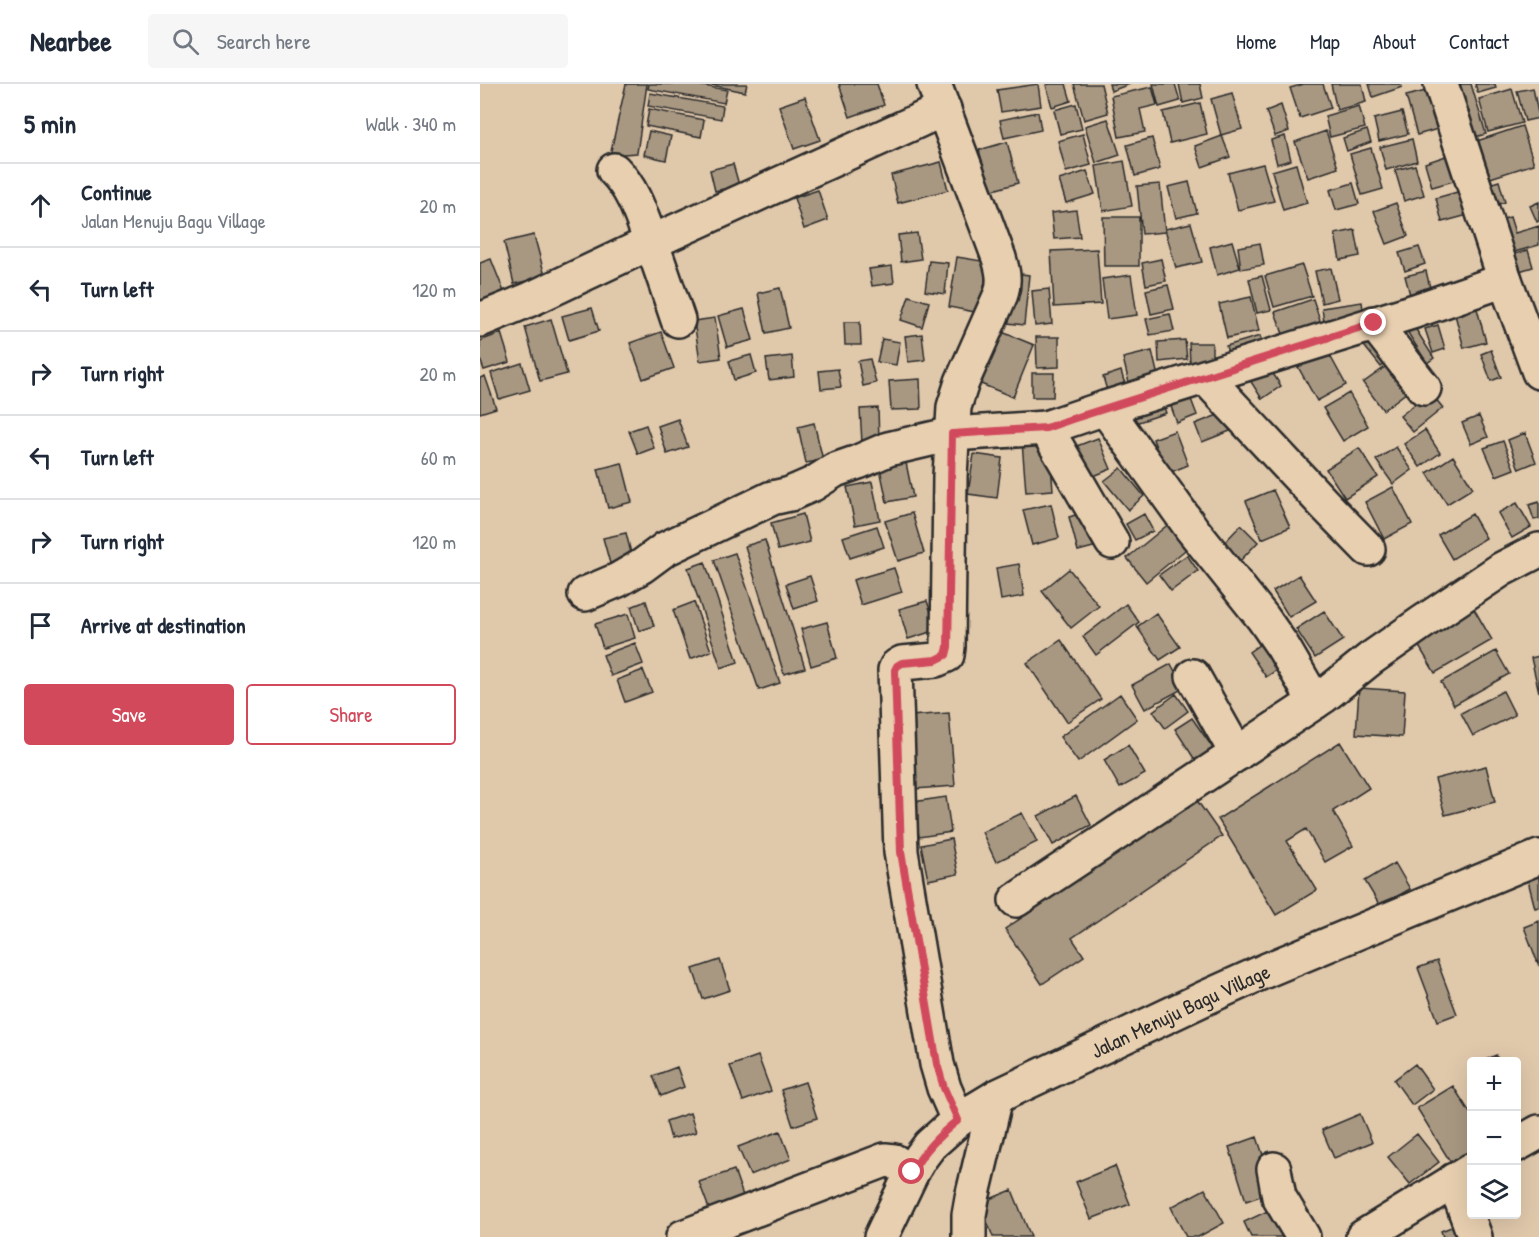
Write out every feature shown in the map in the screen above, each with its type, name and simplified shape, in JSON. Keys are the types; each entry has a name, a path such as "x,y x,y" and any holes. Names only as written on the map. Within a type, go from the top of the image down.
{"street":[{"path":"1441,84 1505,279 1528,314 1539,372"},
{"path":"480,320 531,299 652,242 939,96 1004,276 1001,294 957,394 954,407 946,655 936,660 902,663 895,670 901,852 937,1064 944,1088 975,1110 969,1237"},
{"path":"614,170 636,201 678,320"},
{"path":"585,594 618,580 665,549 772,498 790,494 813,484 835,470 888,449 952,434 1046,428 1415,311 1505,279"},
{"path":"1374,323 1424,388"},
{"path":"1205,376 1368,549"},
{"path":"1105,408 1192,529 1268,624 1315,702"},
{"path":"1046,428 1112,542"},
{"path":"1016,900 1324,696 1370,659 1502,569 1539,550"},
{"path":"1193,676 1237,754"},
{"name":"Jalan Menuju Bagu Village","path":"881,1237 921,1157 930,1145 975,1110 1256,975 1539,856"},
{"path":"1521,1142 1539,1132"},
{"path":"683,1237 885,1161 894,1161 912,1172"},
{"path":"1274,1169 1279,1197 1303,1237"},
{"path":"1363,1237 1463,1175 1476,1237"}],"building":[{"path":"626,84 647,84 637,153 610,155"},
{"path":"649,84 692,84 727,90 724,103 648,89"},
{"path":"707,84 747,84 745,92"},
{"path":"839,84 877,84 884,105 850,117"},
{"path":"1038,84 1041,106 1001,112 997,90"},
{"path":"1066,84 1071,101 1052,107 1046,85"},
{"path":"1074,84 1101,84 1108,113 1084,120"},
{"path":"1109,84 1130,84 1111,91"},
{"path":"1153,84 1175,84 1180,101 1159,107"},
{"path":"1179,84 1200,84 1203,98 1183,103"},
{"path":"1304,84 1323,84 1331,108 1300,118 1290,88"},
{"path":"1331,84 1362,84 1366,102 1337,110"},
{"path":"1369,84 1401,84 1402,87 1373,97"},
{"path":"1452,84 1471,84 1486,134 1468,139"},
{"path":"1475,84 1495,84 1496,88 1478,93"},
{"path":"1152,87 1157,105 1140,109 1145,132 1119,137 1111,96"},
{"path":"1533,88 1539,118 1525,121 1517,91"},
{"path":"1512,89 1522,123 1488,132 1479,99"},
{"path":"1430,90 1441,128 1417,135 1406,96"},
{"path":"650,93 723,106 721,119 648,106"},
{"path":"1232,93 1242,129 1221,135 1211,99"},
{"path":"805,97 820,140 794,149 779,106"},
{"path":"1200,103 1207,134 1170,143 1163,112"},
{"path":"1076,104 1082,129 1060,134 1054,110"},
{"path":"1281,105 1289,131 1275,136 1266,111"},
{"path":"1359,106 1365,128 1330,137 1325,116"},
{"path":"649,109 704,120 701,137 646,126"},
{"path":"1038,112 1041,130 1004,138 1000,120"},
{"path":"1402,112 1408,134 1379,141 1374,119"},
{"path":"1108,119 1120,155 1096,163 1085,126"},
{"path":"1522,126 1534,164 1481,181 1468,144"},
{"path":"1367,130 1371,142 1347,151 1343,138"},
{"path":"649,131 671,136 666,160 644,155"},
{"path":"1326,131 1338,168 1308,178 1295,142"},
{"path":"1083,134 1091,165 1066,172 1058,141"},
{"path":"1222,136 1230,157 1202,167 1195,146"},
{"path":"1285,136 1291,160 1277,164 1271,140"},
{"path":"1152,138 1160,169 1135,176 1127,145"},
{"path":"1412,139 1417,161 1386,170 1380,147"},
{"path":"1007,142 1018,183 990,191 979,150"},
{"path":"1371,148 1383,189 1362,195 1350,154"},
{"path":"1449,155 1457,180 1432,187 1425,163"},
{"path":"1124,161 1132,206 1103,211 1096,166"},
{"path":"941,162 948,190 898,203 891,175"},
{"path":"733,164 739,185 715,191 710,170"},
{"path":"1263,164 1274,201 1238,210 1228,173"},
{"path":"1296,164 1307,203 1283,210 1272,171"},
{"path":"1415,165 1424,195 1404,201 1395,170"},
{"path":"1087,171 1095,194 1066,203 1059,180"},
{"path":"1499,181 1505,202 1486,208 1480,187"},
{"path":"1189,182 1197,213 1176,218 1168,187"},
{"path":"1353,183 1359,204 1336,210 1330,190"},
{"path":"1160,184 1165,232 1142,234 1137,186"},
{"path":"818,190 828,220 804,229 794,198"},
{"path":"1461,191 1468,215 1442,222 1436,198"},
{"path":"1539,202 1539,221 1537,222 1530,206"},
{"path":"1396,203 1408,236 1387,244 1374,211"},
{"path":"1076,210 1080,237 1054,239 1051,213"},
{"path":"1103,217 1139,217 1139,266 1104,266"},
{"path":"1510,217 1515,233 1539,226 1539,245 1507,254 1494,222"},
{"path":"1191,223 1202,262 1176,268 1165,229"},
{"path":"1355,230 1360,256 1340,260 1335,234"},
{"path":"917,233 921,259 901,262 898,235"},
{"path":"534,235 545,276 514,284 504,242"},
{"path":"1232,241 1240,268 1217,275 1210,247"},
{"path":"1260,243 1264,265 1241,269 1238,247"},
{"path":"1419,247 1425,264 1405,271 1399,253"},
{"path":"1097,249 1101,304 1054,307 1051,251"},
{"path":"1528,250 1533,267 1516,272 1512,255"},
{"path":"957,257 988,262 980,313 949,307"},
{"path":"491,259 510,307 480,306 480,263"},
{"path":"1161,259 1166,281 1146,285 1142,263"},
{"path":"929,261 948,263 945,294 925,291"},
{"path":"1302,265 1312,296 1274,307 1265,276"},
{"path":"892,266 894,283 872,286 869,269"},
{"path":"1331,268 1338,299 1322,303 1315,271"},
{"path":"1426,271 1432,296 1412,302 1405,276"},
{"path":"1014,273 1029,275 1024,325 1008,323"},
{"path":"1131,275 1137,315 1107,319 1102,279"},
{"path":"1262,276 1271,310 1257,313 1249,279"},
{"path":"1168,285 1174,309 1151,314 1146,290"},
{"path":"780,288 789,328 766,333 758,293"},
{"path":"1049,289 1052,324 1035,326 1032,291"},
{"path":"909,296 929,302 922,327 901,320"},
{"path":"1251,297 1259,331 1227,338 1219,304"},
{"path":"1313,299 1323,330 1286,342 1275,312"},
{"path":"1362,302 1365,323 1325,330 1322,308"},
{"path":"1476,305 1486,342 1464,348 1454,311"},
{"path":"592,308 599,331 569,340 562,316"},
{"path":"744,309 753,340 727,347 718,316"},
{"path":"1170,314 1174,331 1150,335 1146,319"},
{"path":"715,318 721,358 700,361 694,321"},
{"path":"551,319 567,374 540,381 525,327"},
{"path":"844,322 860,322 861,345 845,345"},
{"path":"1438,325 1445,349 1433,353 1425,329"},
{"path":"1415,328 1434,358 1427,363 1408,333"},
{"path":"1375,330 1395,356 1381,367 1361,342"},
{"path":"661,332 674,368 643,379 630,343"},
{"path":"1002,332 1034,345 1013,397 981,384"},
{"path":"501,333 510,362 484,370 480,359 480,341"},
{"path":"922,334 925,360 908,362 905,336"},
{"path":"1260,336 1264,351 1230,360 1226,346"},
{"path":"1036,337 1059,337 1059,367 1037,368"},
{"path":"882,339 900,342 896,365 877,362"},
{"path":"1185,340 1187,359 1159,362 1158,342"},
{"path":"1322,341 1346,385 1317,401 1292,356"},
{"path":"1189,343 1212,343 1212,363 1190,364"},
{"path":"1491,350 1501,377 1491,381 1481,354"},
{"path":"1152,351 1159,381 1130,387 1123,358"},
{"path":"751,355 756,373 734,380 729,361"},
{"path":"792,356 794,377 769,380 766,359"},
{"path":"870,359 876,383 863,386 858,361"},
{"path":"1265,361 1281,386 1262,399 1246,374"},
{"path":"522,363 530,390 499,399 491,373"},
{"path":"1388,365 1407,392 1383,410 1363,383"},
{"path":"838,369 841,387 821,389 819,371"},
{"path":"1121,371 1126,388 1108,394 1103,377"},
{"path":"1032,373 1054,373 1053,397 1032,397"},
{"path":"485,376 496,408 480,413 480,378"},
{"path":"920,379 921,409 891,410 889,381"},
{"path":"1430,392 1443,408 1413,432 1400,416"},
{"path":"1159,393 1166,413 1120,428 1114,408"},
{"path":"1349,393 1368,426 1343,441 1323,408"},
{"path":"1189,394 1197,415 1177,423 1169,401"},
{"path":"878,408 879,442 862,443 860,409"},
{"path":"1223,413 1230,431 1202,442 1195,424"},
{"path":"1479,416 1488,437 1471,444 1462,423"},
{"path":"678,419 688,447 667,454 658,426"},
{"path":"814,423 823,460 806,463 798,427"},
{"path":"646,425 654,448 638,454 629,431"},
{"path":"1425,430 1440,453 1420,467 1404,444"},
{"path":"1175,431 1188,465 1166,474 1153,439"},
{"path":"1525,433 1536,462 1519,469 1508,440"},
{"path":"1098,438 1111,469 1081,481 1069,449"},
{"path":"1049,440 1053,490 1026,492 1022,442"},
{"path":"1503,441 1514,469 1496,476 1484,448"},
{"path":"1396,447 1412,470 1393,484 1376,460"},
{"path":"1359,448 1378,477 1345,498 1326,469"},
{"path":"904,453 913,497 887,502 878,459"},
{"path":"974,454 1002,458 997,498 968,494"},
{"path":"1453,456 1473,488 1447,504 1427,473"},
{"path":"622,463 632,502 608,508 598,469"},
{"path":"1121,468 1144,496 1128,510 1104,481"},
{"path":"872,482 880,520 855,525 847,487"},
{"path":"1393,487 1412,524 1384,539 1365,502"},
{"path":"1273,490 1290,527 1262,539 1246,501"},
{"path":"1539,502 1539,519 1534,520 1529,505"},
{"path":"1517,503 1531,527 1512,538 1498,513"},
{"path":"1051,504 1059,538 1032,545 1023,510"},
{"path":"1092,510 1101,545 1078,551 1069,517"},
{"path":"912,513 924,553 898,561 885,521"},
{"path":"803,514 810,542 778,550 771,523"},
{"path":"1144,514 1153,531 1135,540 1126,524"},
{"path":"1472,514 1486,538 1452,559 1438,535"},
{"path":"1176,518 1195,542 1146,582 1127,558"},
{"path":"1241,525 1258,542 1240,561 1223,544"},
{"path":"877,526 884,547 850,558 843,537"},
{"path":"626,533 633,561 611,567 603,538"},
{"path":"765,540 805,668 784,674 745,546"},
{"path":"735,553 780,683 759,690 714,560"},
{"path":"1187,555 1198,571 1171,591 1159,575"},
{"path":"705,562 738,662 721,668 688,568"},
{"path":"1019,564 1024,596 1001,600 996,568"},
{"path":"894,568 902,592 861,605 853,580"},
{"path":"1069,569 1099,606 1071,628 1042,591"},
{"path":"1299,575 1316,601 1289,617 1273,591"},
{"path":"810,576 818,601 794,609 786,584"},
{"path":"646,601 654,626 639,631 631,607"},
{"path":"927,601 937,630 908,639 899,609"},
{"path":"694,602 711,651 690,659 673,610"},
{"path":"1126,604 1139,622 1096,655 1083,637"},
{"path":"1474,609 1492,640 1435,673 1417,643"},
{"path":"1324,611 1343,640 1315,658 1296,629"},
{"path":"1156,613 1180,647 1160,660 1137,627"},
{"path":"628,614 635,638 603,648 595,624"},
{"path":"827,622 837,658 811,666 801,629"},
{"path":"1061,640 1101,699 1067,722 1027,663"},
{"path":"1266,640 1284,665 1266,677 1249,652"},
{"path":"635,643 643,664 611,676 603,655"},
{"path":"1496,651 1509,674 1454,705 1441,682"},
{"path":"1539,656 1539,692 1531,658"},
{"path":"1171,664 1184,688 1145,709 1132,685"},
{"path":"643,670 652,692 625,702 617,680"},
{"path":"1359,688 1405,691 1402,737 1356,734"},
{"path":"1503,691 1515,715 1473,736 1461,713"},
{"path":"1120,694 1137,719 1078,762 1060,737"},
{"path":"1176,694 1188,711 1165,728 1153,711"},
{"path":"949,713 955,786 915,789 910,716"},
{"path":"1192,718 1215,751 1197,763 1175,729"},
{"path":"1340,742 1369,788 1333,811 1353,846 1325,862 1306,829 1287,841 1317,890 1276,915 1218,819"},
{"path":"1128,745 1145,774 1120,788 1104,760"},
{"path":"1486,766 1495,802 1445,815 1435,779"},
{"path":"1076,796 1091,825 1053,845 1038,816"},
{"path":"946,797 951,832 919,837 913,802"},
{"path":"1196,799 1222,836 1072,938 1084,956 1042,984 1005,929"},
{"path":"1022,813 1037,842 996,862 982,832"},
{"path":"951,839 958,874 928,880 921,845"},
{"path":"1395,863 1410,889 1380,906 1365,881"},
{"path":"1539,870 1539,907 1535,908 1526,873"},
{"path":"1539,921 1539,966 1524,927"},
{"path":"720,960 730,990 703,999 693,969"},
{"path":"1437,961 1457,1014 1438,1021 1418,968"},
{"path":"758,1056 771,1091 743,1101 730,1066"},
{"path":"1415,1064 1433,1089 1412,1105 1394,1080"},
{"path":"677,1067 684,1087 661,1096 653,1076"},
{"path":"805,1082 817,1118 793,1126 781,1090"},
{"path":"1453,1086 1467,1108 1467,1153 1451,1163 1417,1108"},
{"path":"690,1113 696,1132 671,1139 666,1121"},
{"path":"1360,1114 1372,1142 1334,1158 1322,1130"},
{"path":"780,1131 791,1159 750,1175 738,1147"},
{"path":"1417,1134 1439,1162 1410,1184 1388,1157"},
{"path":"1257,1137 1275,1191 1246,1201 1229,1147"},
{"path":"1115,1166 1130,1204 1091,1219 1076,1182"},
{"path":"734,1170 748,1210 714,1222 699,1182"},
{"path":"1205,1189 1224,1223 1198,1237 1186,1237 1171,1207"},
{"path":"1012,1190 1031,1237 993,1237 980,1203"},
{"path":"1274,1208 1288,1237 1251,1237 1244,1222"},
{"path":"1467,1221 1473,1237 1443,1237 1441,1231"}],"route":[{"path":"912,1172 930,1145 958,1120 944,1088 937,1064 901,852 895,670 902,663 942,658 946,655 948,647 952,434 1046,428 1374,323"}]}
